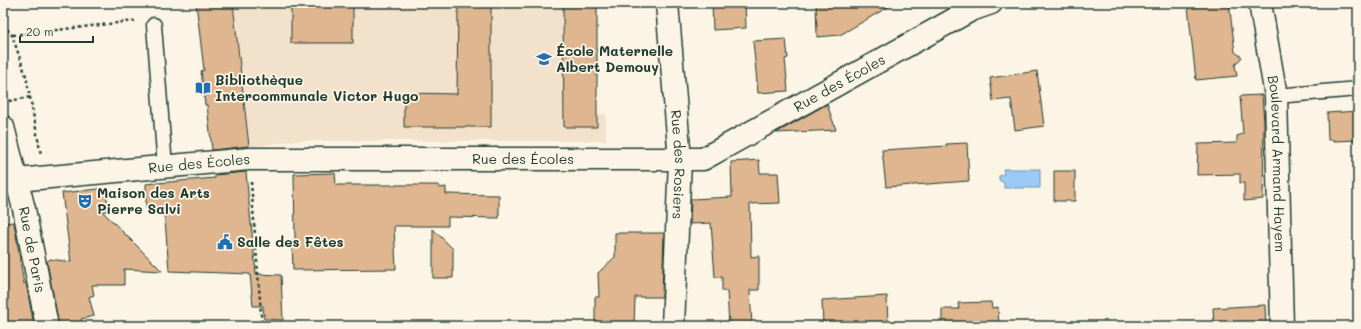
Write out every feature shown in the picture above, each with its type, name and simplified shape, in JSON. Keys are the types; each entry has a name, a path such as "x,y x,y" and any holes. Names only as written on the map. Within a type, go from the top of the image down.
{"street":[{"name":"Rue des Rosiers","path":"667,3 680,160 673,326"},
{"name":"Rue des Écoles","path":"17,180 249,159 704,160 971,10 991,3"},
{"name":"Boulevard Armand Hayem","path":"1260,3 1276,96 1282,326"},
{"name":"Rue de Paris","path":"3,127 24,208 47,326"}],"lane":[{"path":"154,25 165,167"},
{"path":"1276,96 1358,89"}],"path":[{"path":"12,35 154,19 154,25"},
{"path":"3,25 12,35 26,76 41,153 48,177"},
{"path":"3,102 31,97"},
{"path":"249,159 262,326"}],"shaded area":[{"path":"234,3 597,3 597,114 606,114 606,141 293,141 250,147"}],"water":[{"path":"1003,169 1040,169 1040,188 1004,188 1004,183 999,180 999,176 1004,174"}],"building":[{"path":"196,3 233,3 249,146 212,150 207,105 205,105 201,71 204,70"},
{"path":"291,3 353,3 353,43 291,43"},
{"path":"458,3 491,3 491,127 404,127 404,93 457,94"},
{"path":"563,3 597,3 597,127 564,127"},
{"path":"712,3 745,3 746,28 713,30"},
{"path":"816,3 895,3 840,35 817,37"},
{"path":"1229,3 1235,52 1242,57 1235,65 1237,76 1196,80 1188,7"},
{"path":"786,39 788,58 785,59 788,91 758,93 753,41"},
{"path":"1037,71 1044,126 1015,130 1011,99 993,101 990,78"},
{"path":"1262,95 1264,123 1263,199 1244,201 1244,183 1240,183 1240,174 1197,175 1198,144 1237,143 1237,136 1243,134 1240,96"},
{"path":"827,104 836,130 776,133"},
{"path":"1358,111 1358,140 1328,140 1327,113"},
{"path":"967,143 969,181 886,187 882,150 947,146 946,144"},
{"path":"759,160 760,173 778,173 780,203 750,204 751,257 759,256 759,290 750,290 752,326 729,326 727,291 722,291 722,277 715,277 711,223 690,224 691,199 732,197 731,162"},
{"path":"1054,171 1075,171 1075,201 1054,201"},
{"name":"Salle des Fêtes","path":"246,172 256,274 281,275 283,320 264,319 263,306 253,306 250,274 169,271 164,207 146,208 146,184 215,178 215,175"},
{"path":"335,173 336,185 439,185 439,188 446,187 446,194 499,195 499,218 448,217 448,226 394,226 396,269 293,270 292,242 295,241 294,174"},
{"path":"107,188 107,211 102,211 162,271 124,269 124,285 92,285 94,295 89,297 94,316 81,319 82,322 78,323 79,326 59,326 47,262 50,259 71,262 62,193"},
{"path":"14,222 24,284 26,282 34,326 3,326 3,223"},
{"path":"433,229 453,249 453,278 433,278"},
{"path":"615,233 664,233 662,297 635,297 634,326 595,326 595,297 599,297 598,273 615,257"},
{"path":"887,296 888,326 823,326 822,300"},
{"path":"991,302 992,308 998,307 999,326 942,326 942,309 959,309 958,303"},
{"path":"1265,305 1266,326 1214,326 1213,308"}],"place":[{"name":"École Maternelle Albert Demouy","path":"544,59"},
{"name":"Bibliothèque Intercommunale Victor Hugo","path":"203,88"},
{"name":"Maison des Arts Pierre Salvi","path":"85,201"},
{"name":"Salle des Fêtes","path":"225,242"}]}
